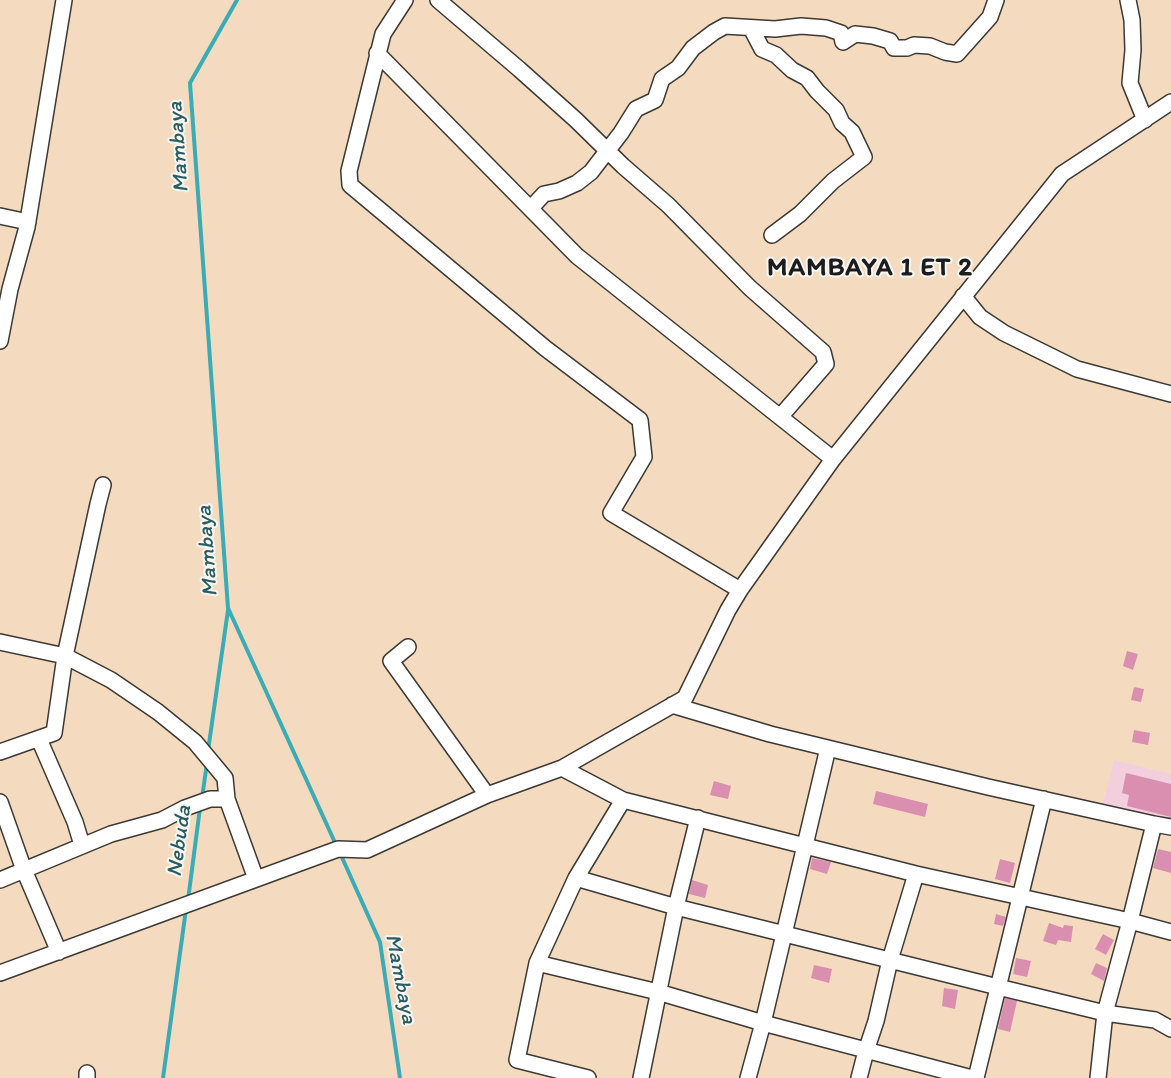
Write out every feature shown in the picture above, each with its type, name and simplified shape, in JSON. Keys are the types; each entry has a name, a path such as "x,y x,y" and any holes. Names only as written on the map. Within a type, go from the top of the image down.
{"street":[{"path":"0,341 10,289 28,222 64,0"},
{"path":"405,0 383,34 377,54 349,171 350,185 545,348 640,420 644,457 610,512 740,590"},
{"path":"438,0 519,68 668,205 750,288 823,352 826,364 780,417"},
{"path":"531,208 544,194 559,191 577,183 591,172 608,151 636,109 655,100 662,79 678,68 693,48 725,26 775,29 801,26 826,28 841,32 843,42 854,34 864,35 890,41 894,48 908,48 914,45 930,46 957,54 990,17 996,0"},
{"path":"1128,0 1132,20 1133,50 1130,83 1145,120"},
{"path":"751,28 762,49 776,55 792,70 807,78 836,110 842,124 852,132 864,157 832,181 800,214 772,235"},
{"path":"377,54 577,256 832,459"},
{"path":"0,973 338,849 367,850 487,795 562,768 685,698 728,610 740,590 832,459 1062,174 1171,102"},
{"path":"0,216 28,222"},
{"path":"963,296 980,317 1004,333 1077,369 1171,394"},
{"path":"0,752 54,733 65,656 103,485"},
{"path":"0,642 65,656 111,680 158,712 195,742 225,778 227,799 256,879"},
{"path":"408,646 391,662 487,795"},
{"path":"672,705 770,734 1171,828"},
{"path":"39,739 75,822 82,845"},
{"path":"748,1078 763,1023 828,748"},
{"path":"562,768 622,800 916,874 1130,921 1171,932"},
{"path":"0,880 111,834 162,820 185,808 210,799 227,799"},
{"path":"976,1078 1044,799"},
{"path":"588,1078 517,1060 537,963 576,878 622,800"},
{"path":"0,802 24,870 59,952"},
{"path":"640,1078 676,907 698,818"},
{"path":"1098,1078 1105,1013 1154,824"},
{"path":"859,1078 876,1021 890,960 916,874"},
{"path":"576,878 676,907 998,987 1105,1013 1155,1020 1171,1029"},
{"path":"537,963 658,992 763,1023 972,1078"}],"shaded area":[{"path":"1114,760 1171,774 1171,821 1103,804"}],"building":[{"path":"1127,651 1138,654 1133,670 1123,666"},
{"path":"1134,687 1144,689 1141,702 1131,700"},
{"path":"1134,730 1150,733 1148,745 1132,742"},
{"path":"1126,773 1171,784 1171,817 1127,806 1129,795 1122,793"},
{"path":"714,781 731,786 728,799 710,795"},
{"path":"876,791 928,804 925,817 873,804"},
{"path":"1158,849 1171,852 1171,873 1153,868"},
{"path":"812,858 831,862 827,874 810,869"},
{"path":"1000,859 1015,863 1010,883 995,879"},
{"path":"692,880 708,885 705,898 689,894"},
{"path":"996,914 1006,917 1003,926 994,924"},
{"path":"1049,923 1063,928 1064,925 1073,926 1071,942 1058,940 1056,945 1043,941"},
{"path":"1103,934 1114,940 1106,955 1095,949"},
{"path":"1016,958 1031,961 1027,977 1013,974"},
{"path":"1096,963 1107,968 1104,981 1091,974"},
{"path":"814,965 832,969 829,983 811,978"},
{"path":"944,988 958,990 955,1009 942,1006"},
{"path":"1005,998 1017,1001 1010,1032 998,1029"}],"waterway":[{"name":"Mambaya","path":"237,0 190,83 228,608 337,847"},
{"name":"Nebuda","path":"208,751 228,610"},
{"name":"Nebuda","path":"202,798 207,763"},
{"name":"Nebuda","path":"188,900 200,808"},
{"name":"Mambaya","path":"340,853 380,942 400,1078"},
{"name":"Nebuda","path":"163,1078 186,909"}],"district":[{"name":"MAMBAYA 1 ET 2","path":"870,268"}]}
